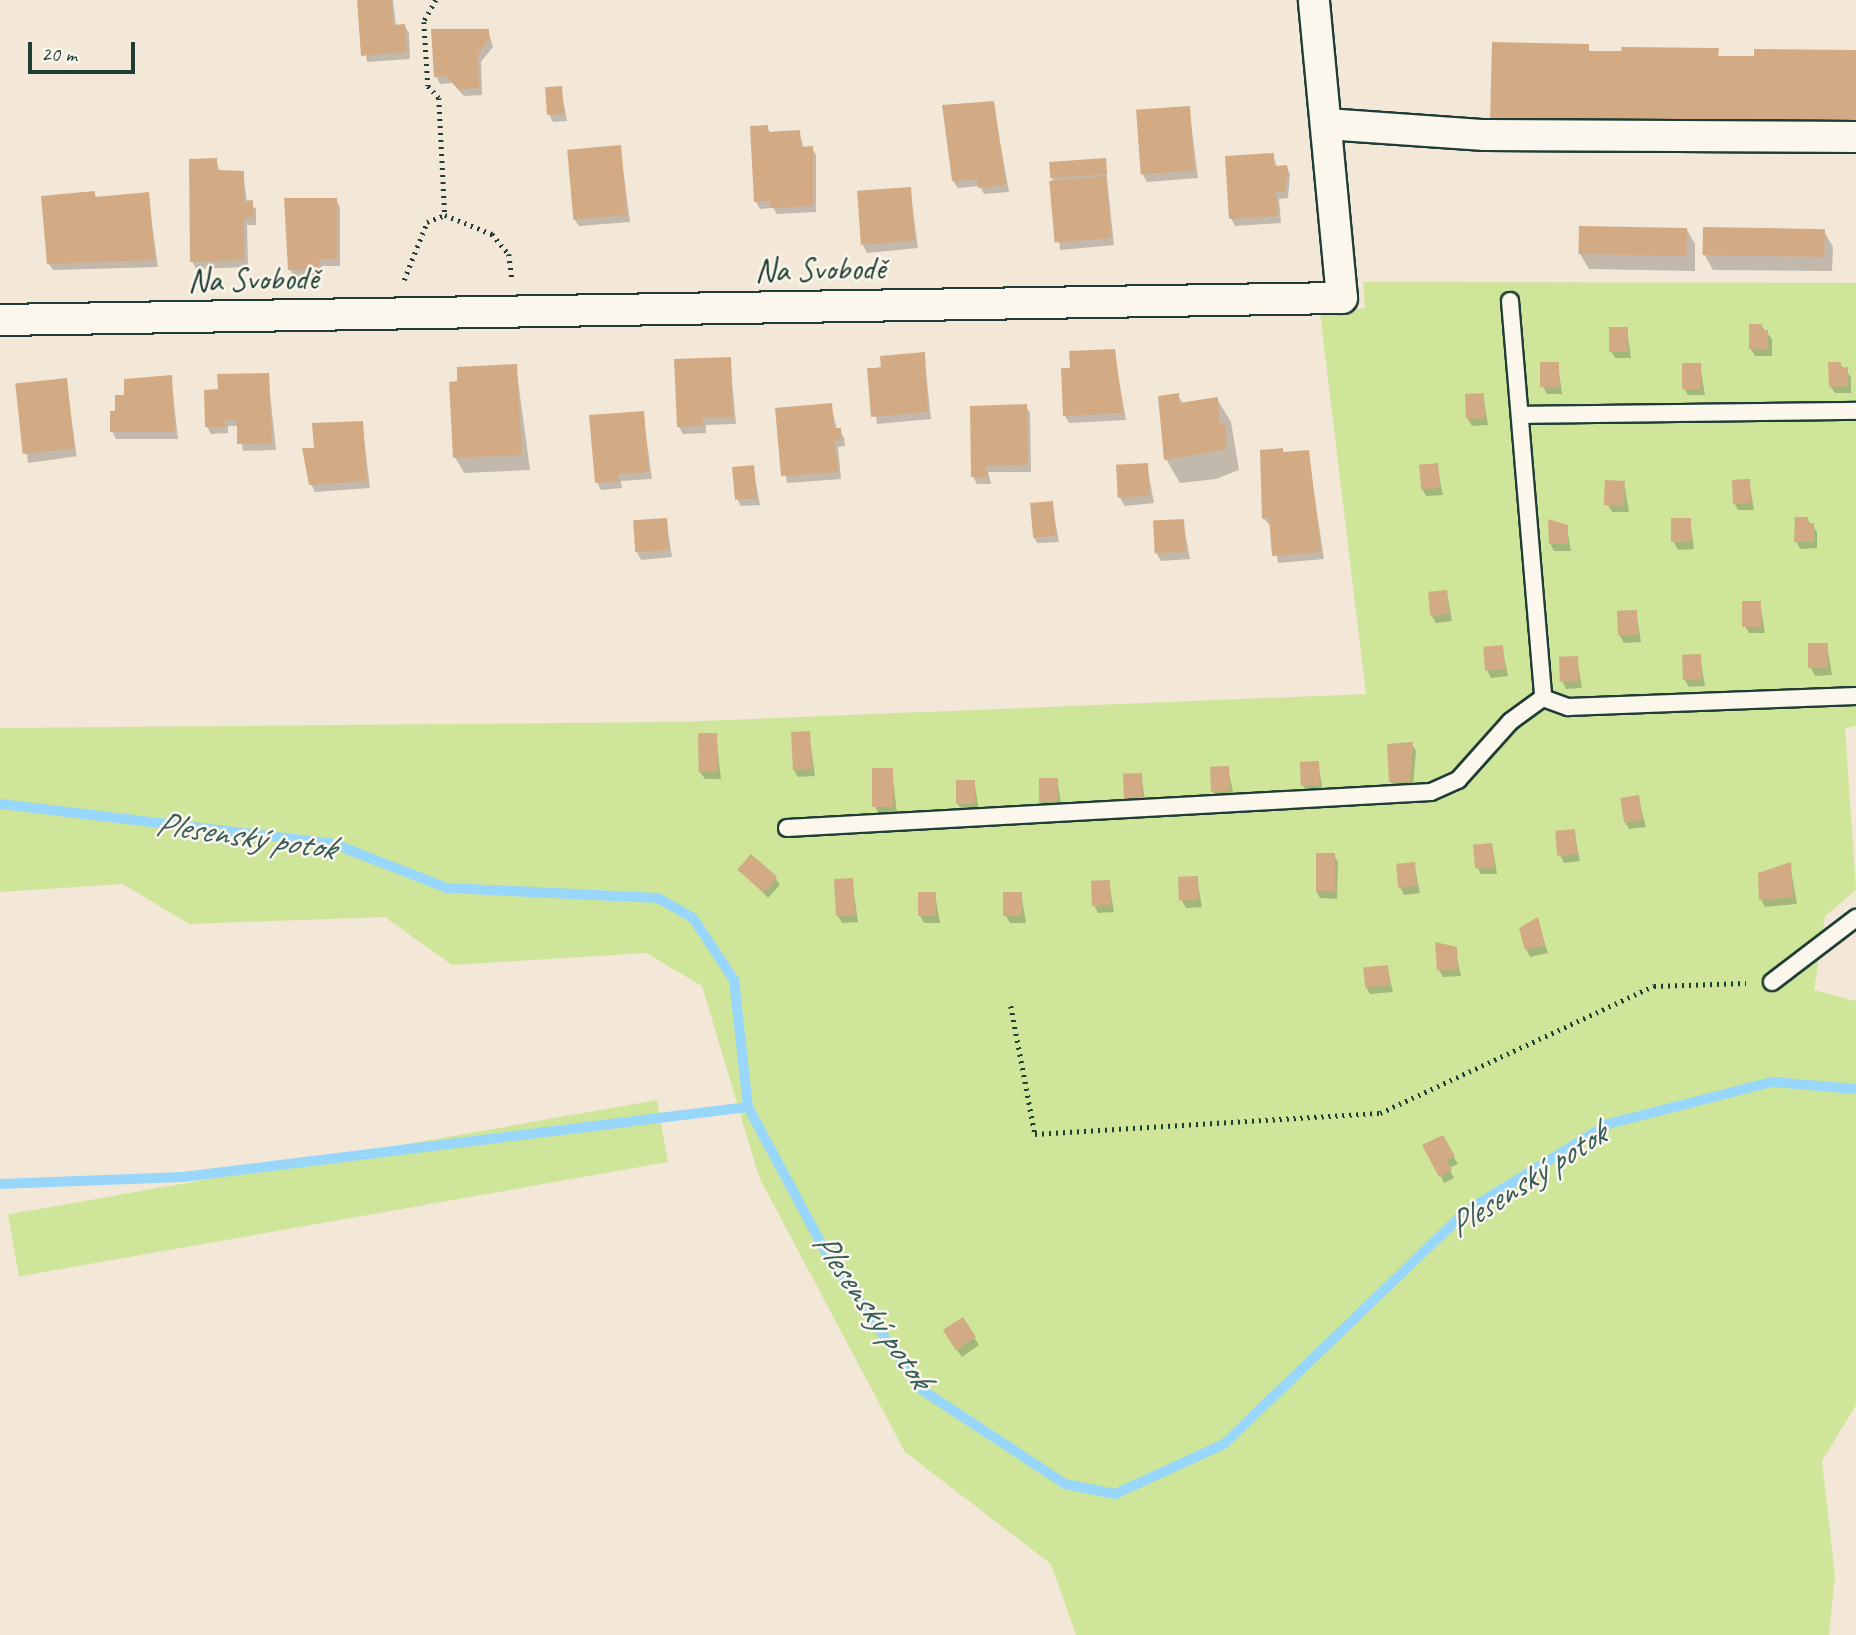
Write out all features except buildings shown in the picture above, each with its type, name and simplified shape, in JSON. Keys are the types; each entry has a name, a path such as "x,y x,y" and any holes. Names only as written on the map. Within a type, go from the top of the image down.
{"street":[{"name":"Na Svobodě","path":"0,320 1342,299 1314,0"},
{"path":"1326,124 1485,135 1856,138"}],"lane":[{"path":"1510,301 1543,698"},
{"path":"1521,415 1856,411"},
{"path":"1543,698 1568,706 1856,696"},
{"path":"788,828 1431,792 1458,780 1511,721 1543,698"},
{"path":"1772,982 1856,918"}],"path":[{"path":"436,0 424,22 428,86 439,98 444,215"},
{"path":"393,314 427,222 444,215 492,234 509,254 518,312"},
{"path":"1011,1006 1035,1133 1380,1113 1654,986 1772,982"}],"green space":[{"path":"1363,282 1856,283 1856,726 1845,728 1856,890 1825,916 1814,990 1856,1001 1856,1405 1822,1461 1835,1576 1829,1635 1076,1635 1051,1564 905,1452 759,1177 702,986 646,953 452,965 385,917 189,924 123,884 0,892 0,728 678,722 1366,694 1320,313 1365,308"},
{"path":"657,1100 668,1162 19,1276 8,1214"}],"waterway":[{"name":"Plesenský potok","path":"0,804 334,844 447,888 658,898 693,918 734,980 748,1107 829,1258 922,1390 1065,1484 1115,1494 1224,1444 1465,1212 1608,1124 1772,1082 1856,1089"},
{"path":"0,1184 183,1177 748,1107"}]}
